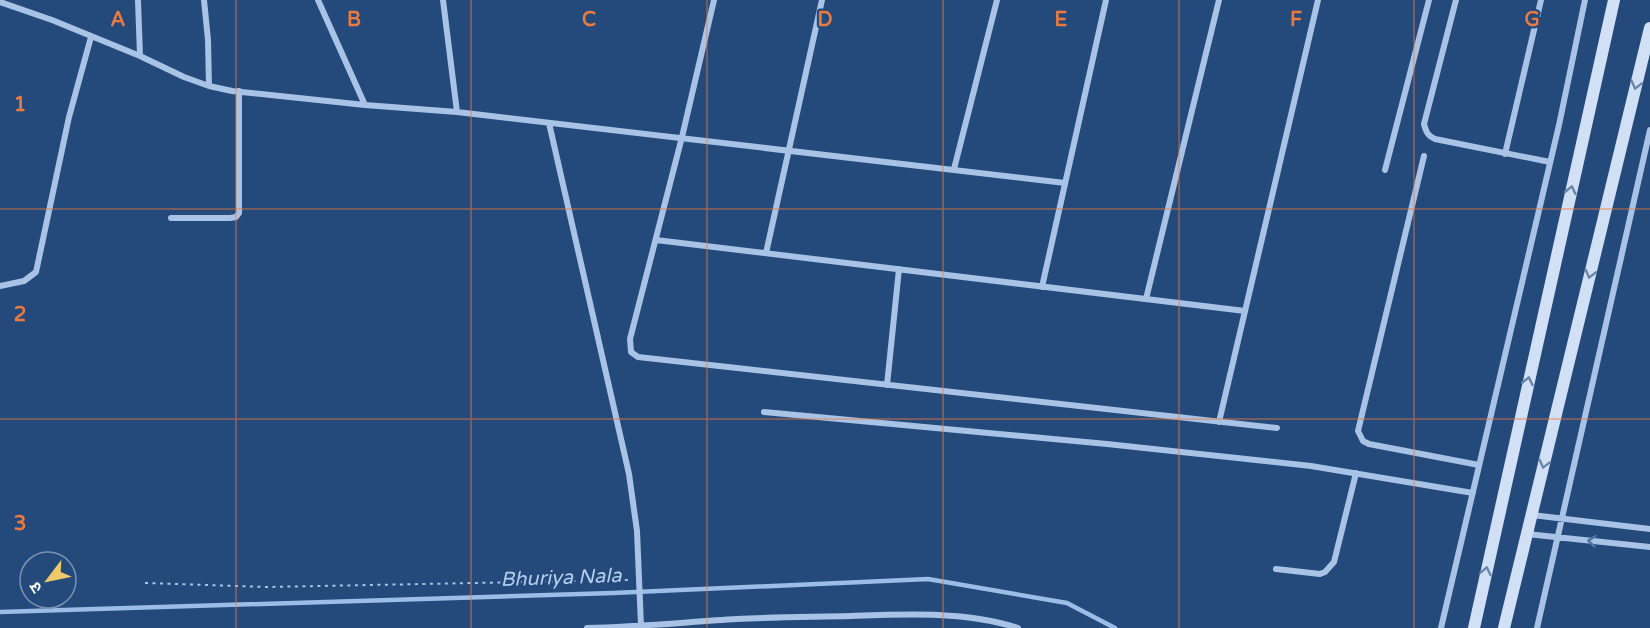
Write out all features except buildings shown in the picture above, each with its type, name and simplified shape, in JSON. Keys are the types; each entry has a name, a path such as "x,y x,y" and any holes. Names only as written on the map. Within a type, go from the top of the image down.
{"street":[{"path":"138,0 140,56"},
{"path":"204,0 209,86"},
{"path":"318,0 365,105"},
{"path":"443,0 457,112"},
{"path":"714,0 682,137 630,339 632,352 638,357 1276,428"},
{"path":"766,253 822,0"},
{"path":"954,169 997,0"},
{"path":"1042,287 1106,0"},
{"path":"1146,299 1218,0"},
{"path":"1219,422 1318,0"},
{"path":"1385,170 1429,0"},
{"path":"1456,0 1424,124 1426,131 1435,139 1550,162"},
{"path":"1505,154 1541,0"},
{"path":"1441,628 1550,162 1585,0"},
{"path":"1474,628 1614,0"},
{"path":"0,2 140,56 209,86 365,105 457,112 682,137 1065,183"},
{"path":"1504,628 1650,28"},
{"path":"0,286 24,281 36,272 69,117 91,37"},
{"path":"171,218 230,218 236,217 239,213 239,91"},
{"path":"549,123 629,474 637,531 641,626"},
{"path":"1537,628 1650,130"},
{"path":"1424,156 1358,431 1363,441 1369,444 1479,465"},
{"path":"656,240 1245,311"},
{"path":"886,385 899,269"},
{"path":"764,412 1107,444 1311,466 1473,493"},
{"path":"1276,569 1320,574 1330,568 1334,562 1356,473"},
{"path":"1531,515 1650,529"},
{"path":"1527,534 1650,547"},
{"path":"587,628 737,619 933,615 967,618 1018,628"}],"path":[{"path":"145,583 268,587 640,579"}],"waterway":[{"name":"Bhuriya Nala","path":"0,612 613,593 928,579 1067,603 1115,628"}]}
